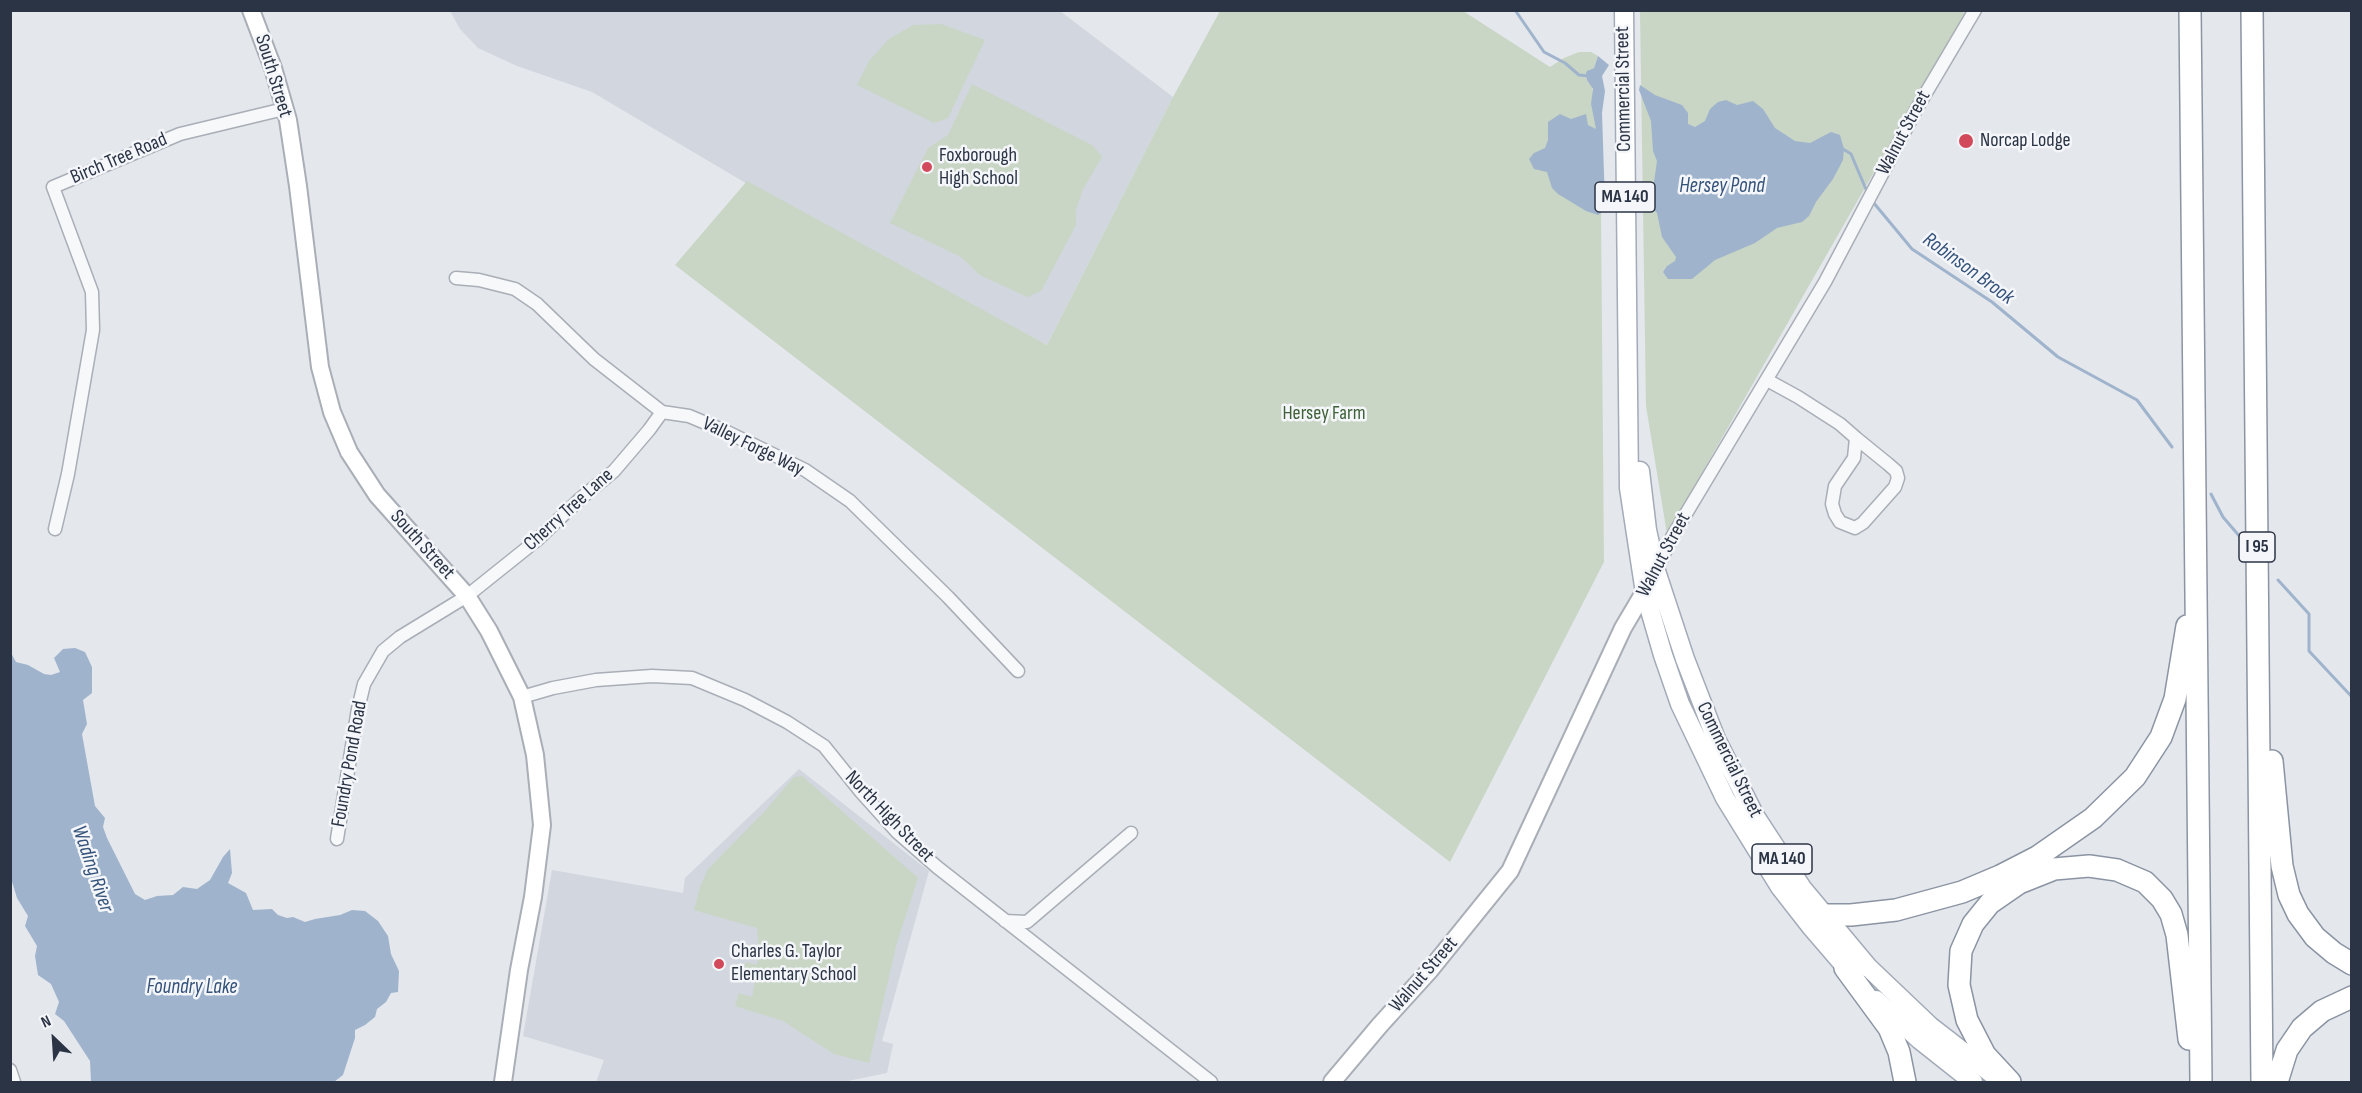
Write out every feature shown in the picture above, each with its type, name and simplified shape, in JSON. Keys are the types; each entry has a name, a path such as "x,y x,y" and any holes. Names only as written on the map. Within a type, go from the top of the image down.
{"highway":[{"path":"2190,10 2201,1083"},
{"name":"I 95","path":"2252,10 2262,1083"},
{"path":"1823,915 1887,912 1962,892 1991,881 2037,857 2100,812 2140,770 2165,727 2177,690 2196,581"},
{"path":"2258,664 2270,742 2282,866 2287,890 2298,914 2312,933 2328,950 2352,964"},
{"path":"2010,1083 1981,1048 1964,1014 1959,979 1963,946 1977,918 1990,903 2007,890 2040,874 2061,868 2082,866 2110,868 2135,877 2155,890 2168,909 2177,935 2196,1083"},
{"path":"1845,968 1889,1028 1899,1052 1905,1083"},
{"path":"2277,1083 2287,1050 2302,1028 2322,1011 2352,997"}],"main road":[{"name":"South Street","path":"251,10 273,68 284,109 298,186 320,368 332,412 349,452 377,495 467,596 489,631 522,697 535,755 542,825 533,897 519,970 503,1083"},
{"name":"Commercial Street","path":"1624,10 1629,489 1645,593 1677,696 1725,798 1780,887 1845,968 1907,1029 1973,1083"},
{"name":"Commercial Street","path":"1628,383 1647,530 1656,571 1696,692 1730,771 1773,845 1823,915 1856,954 1943,1037 2003,1083"},
{"name":"Walnut Street","path":"1332,1083 1380,1024 1430,970 1510,871 1623,628 1656,571"}],"street":[{"name":"Walnut Street","path":"1656,571 1672,537 1825,282 1936,73 1976,10"},
{"name":"Birch Tree Road","path":"55,529 68,474 93,330 92,292 53,187 180,134 284,109"},
{"name":"Valley Forge Way","path":"456,278 479,280 515,288 537,304 594,359 662,412 689,416 728,432 805,470 850,501 948,597 1018,671"},
{"path":"1767,380 1840,424 1896,471 1898,478 1895,487 1863,523 1855,528 1840,522 1832,504 1835,486 1854,458 1856,438"},
{"name":"Cherry Tree Lane","path":"467,596 537,540 580,499 614,471 662,412"},
{"name":"Foundry Pond Road","path":"337,839 357,709 364,684 373,667 383,651 399,638 467,596"},
{"name":"North High Street","path":"522,697 553,688 596,680 652,676 692,678 744,700 787,722 824,746 861,792 897,831 937,867 1211,1083"},
{"path":"1005,921 1027,922 1131,832"},
{"path":"10,1070 14,1083"}],"shaded area":[{"name":"Foxborough High School","path":"450,11 1060,11 1173,97 1047,345 808,220 592,92 517,66 478,48 460,29"},
{"name":"Charles G. Taylor Elementary School","path":"799,769 929,871 882,1041 893,1044 887,1073 843,1082 596,1082 604,1060 523,1036 552,870 683,893 685,878"}],"green space":[{"name":"Hersey Farm","path":"1220,11 1463,11 1550,67 1579,52 1591,52 1598,56 1594,68 1589,70 1593,93 1600,100 1604,562 1450,862 675,265 747,181 1047,345 1173,97"},
{"path":"1640,11 1966,11 1667,534 1646,406"},
{"path":"941,24 985,40 948,118 934,123 857,85 869,61 889,39 913,25"},
{"path":"972,84 1092,145 1102,157 1083,189 1076,210 1076,225 1041,291 1027,297 980,275 961,257 890,223 928,148 948,135"},
{"path":"802,776 918,878 896,946 869,1063 834,1054 783,1021 735,1006 739,993 752,997 756,975 743,972 746,962 757,965 759,954 757,928 694,910 708,869 764,812 794,777"}],"water":[{"path":"1598,56 1609,65 1602,76 1605,91 1602,113 1605,204 1604,211 1598,215 1586,211 1558,194 1552,188 1547,172 1534,169 1529,159 1534,153 1545,148 1548,140 1548,122 1560,114 1571,119 1586,114 1588,125 1596,129 1591,104 1593,89 1587,80 1586,73 1594,68"},
{"name":"Hersey Pond","path":"1640,85 1655,95 1682,105 1688,113 1688,124 1695,127 1705,121 1710,109 1718,102 1726,100 1737,105 1753,101 1763,109 1775,128 1795,141 1810,143 1831,132 1840,135 1844,149 1843,160 1809,216 1802,222 1777,228 1755,243 1715,260 1692,279 1668,279 1663,272 1675,261 1676,257 1662,237 1657,213 1647,202 1646,194 1654,182 1657,161 1653,151 1651,121 1639,90"},
{"name":"Foundry Lake","path":"75,648 85,652 92,667 92,693 83,700 87,724 82,734 95,806 105,818 103,827 107,838 135,894 145,900 157,896 173,895 183,887 197,889 210,880 230,849 232,873 228,883 246,893 253,910 272,909 278,915 293,917 305,922 340,915 352,910 365,911 378,921 388,936 391,954 399,971 398,992 391,993 386,1002 377,1009 375,1017 355,1030 355,1038 343,1075 334,1082 91,1082 90,1061 64,1021 55,1014 59,1002 51,984 38,975 35,956 37,946 25,926 28,916 17,898 10,875 11,653 16,662 51,675 60,672 54,658 63,649"}],"waterway":[{"name":"Robinson Brook","path":"1515,10 1544,52 1565,63 1579,75 1589,76"},
{"name":"Robinson Brook","path":"1843,149 1851,154 1868,194"},
{"name":"Robinson Brook","path":"1873,202 1912,249 1992,302 2058,357 2137,400 2172,447"},
{"name":"Robinson Brook","path":"2211,494 2223,517 2241,538"},
{"name":"Robinson Brook","path":"2278,580 2309,614 2309,651 2352,697"}],"place":[{"name":"Norcap Lodge","path":"1966,141"},
{"name":"Foxborough High School","path":"927,167"},
{"name":"Charles G. Taylor Elementary School","path":"719,964"}],"water label":[{"name":"Wading River","path":"92,869"}]}
